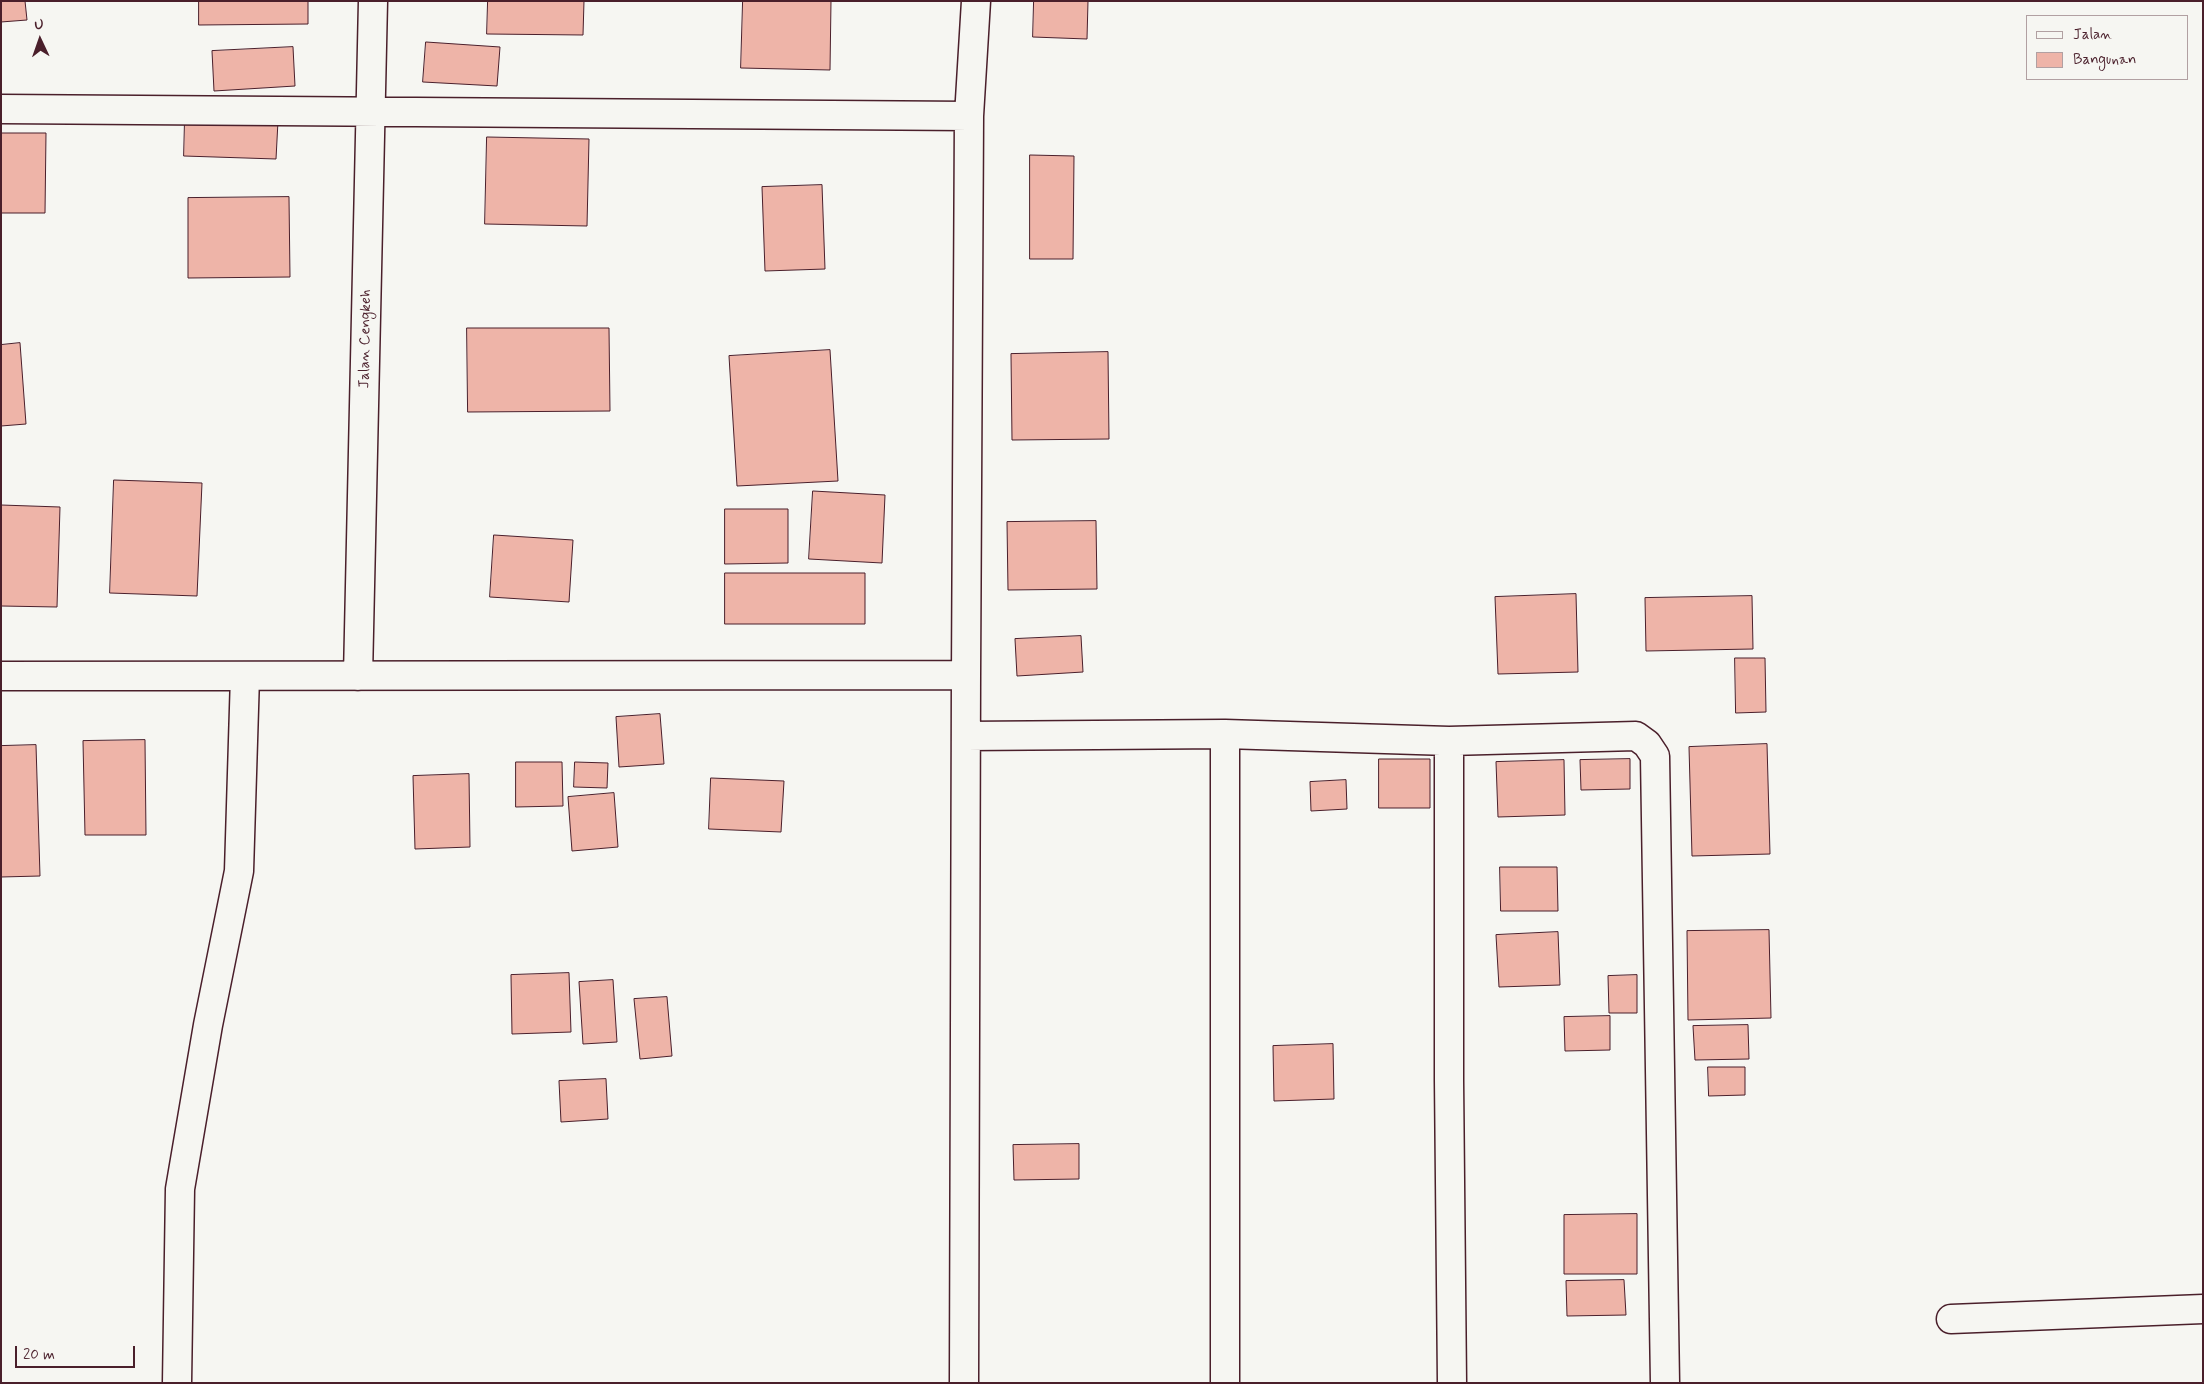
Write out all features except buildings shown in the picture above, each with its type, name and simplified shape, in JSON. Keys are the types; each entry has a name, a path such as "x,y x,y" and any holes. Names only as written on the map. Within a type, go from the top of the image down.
{"street":[{"name":"Jalan Cengkeh","path":"358,676 373,1"},
{"path":"964,1383 969,116 976,1"},
{"path":"1,109 969,116"},
{"path":"1,676 966,675"},
{"path":"177,1383 180,1189 208,1026 239,871 244,676"},
{"path":"966,736 1225,734 1450,741 1636,736 1647,744 1655,756 1665,1383"},
{"path":"1225,734 1225,1383"},
{"path":"1450,741 1448,1080 1452,1383"},
{"path":"1951,1319 2203,1309"}]}
